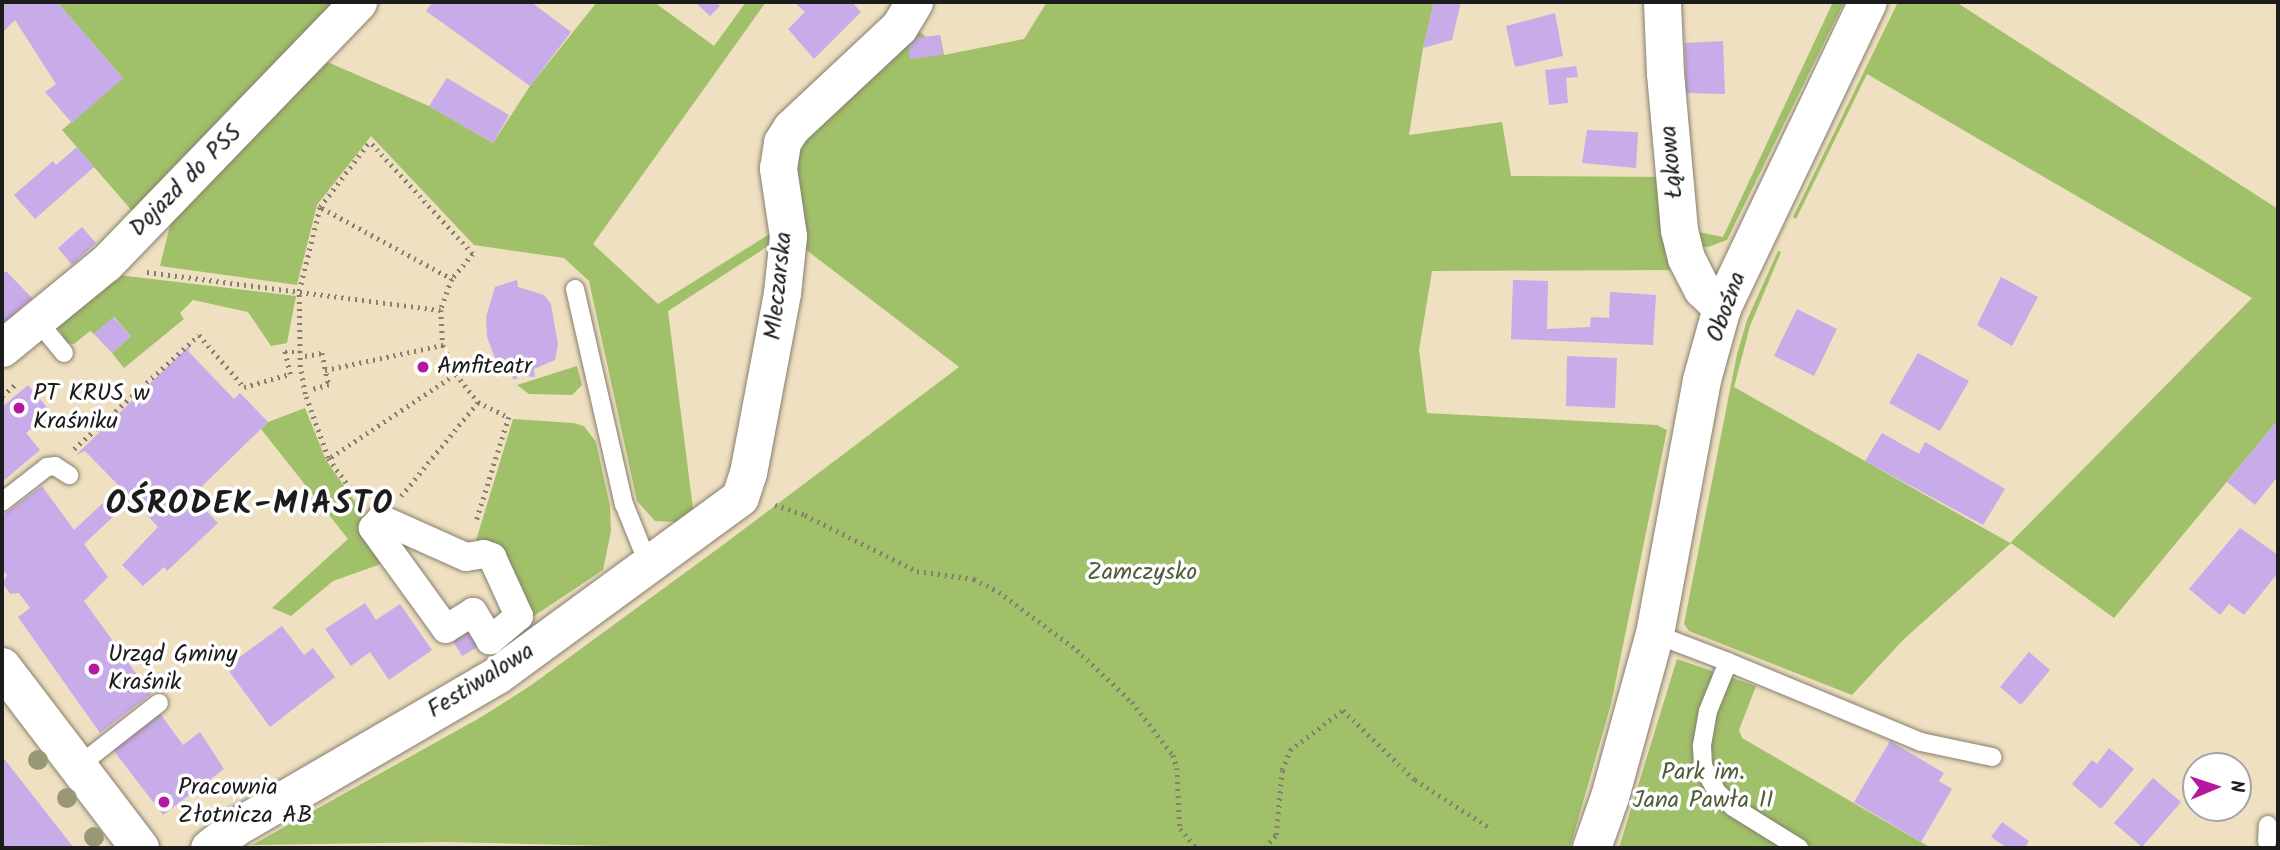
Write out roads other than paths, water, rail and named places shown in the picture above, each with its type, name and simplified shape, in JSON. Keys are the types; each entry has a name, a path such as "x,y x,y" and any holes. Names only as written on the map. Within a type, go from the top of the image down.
{"street":[{"name":"Dojazd do PSS","path":"2,348 106,263 358,2"},
{"name":"Mleczarska","path":"740,497 748,474 782,293 788,236 778,168 782,142 791,128 899,27 914,2"},
{"name":"Łąkowa","path":"1662,2 1666,86 1679,230 1686,258 1702,289 1722,308"},
{"name":"Oboźna","path":"1592,848 1610,797 1655,634 1702,380 1722,308 1868,2"},
{"name":"Festiwalowa","path":"209,848 236,827 497,675 740,497"},
{"path":"380,521 466,557 484,554 492,557 519,616 490,640 473,612 446,629 373,528 380,521"},
{"path":"2,667 140,848"}],"lane":[{"path":"575,289 624,504 649,565"},
{"path":"36,319 64,353"},
{"path":"2,502 47,467 62,470"},
{"path":"1655,634 1921,742 1992,757"},
{"path":"1728,662 1708,711 1702,746 1703,766 1717,792 1732,807 1799,848"},
{"path":"77,767 159,703"}],"place":[{"name":"Amfiteatr","path":"423,367"},
{"name":"PT KRUS w Kraśniku","path":"19,408"},
{"name":"Urząd Gminy Kraśnik","path":"94,669"},
{"name":"Pracownia Złotnicza AB","path":"164,802"}],"district":[{"name":"OŚRODEK-MIASTO","path":"250,505"}],"park label":[{"name":"Zamczysko","path":"1142,573"},
{"name":"Park im. Jana Pawła II","path":"1703,787"}]}
